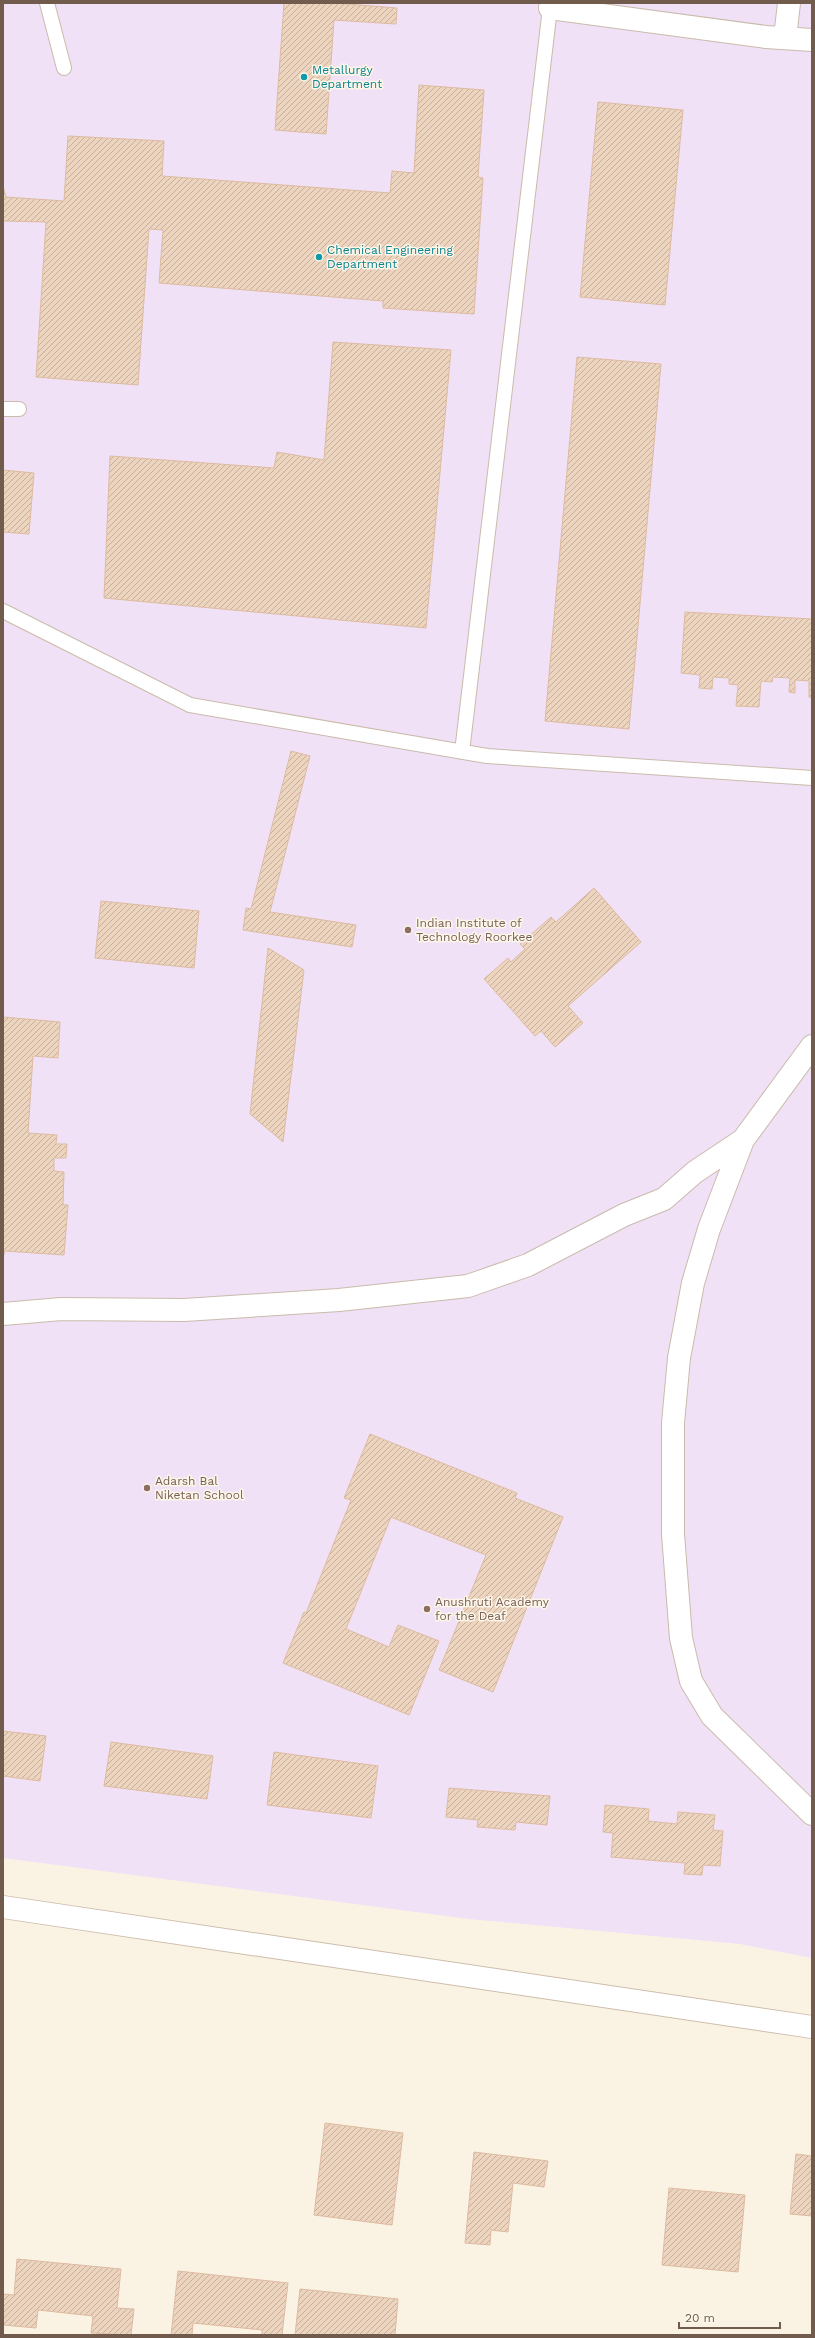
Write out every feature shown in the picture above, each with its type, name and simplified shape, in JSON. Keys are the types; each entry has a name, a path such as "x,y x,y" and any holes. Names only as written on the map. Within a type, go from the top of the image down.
{"street":[{"path":"785,38 789,3"},
{"path":"551,6 785,38 812,40"},
{"path":"812,1046 743,1140 709,1229 695,1275 679,1358 673,1422 673,1534 675,1583 681,1638 691,1681 712,1716 812,1814"},
{"path":"3,1314 61,1309 184,1310 340,1300 468,1286 528,1265 624,1215 664,1199 695,1172 743,1140"},
{"path":"3,1907 812,2027"}],"lane":[{"path":"46,3 64,68"},
{"path":"462,752 551,6"},
{"path":"3,409 19,409"},
{"path":"3,611 190,705 487,756 812,778"}],"shaded area":[{"name":"Indian Institute of Technology Roorkee","path":"3,3 812,3 812,1958 740,1944 469,1919 3,1858"}],"building":[{"name":"Metallurgy Department","path":"284,3 335,3 397,8 396,24 334,20 326,134 275,130"},
{"name":"Chemical Engineering Department","path":"419,85 484,90 478,177 483,178 474,314 383,308 383,301 159,283 163,230 149,229 138,385 36,377 46,222 3,221 3,186 6,197 64,201 68,136 164,141 162,176 390,193 392,171 414,173"},
{"path":"598,102 683,110 665,305 580,297"},
{"path":"333,342 451,350 426,628 104,598 110,456 274,468 277,452 324,460"},
{"path":"577,357 661,364 629,729 545,721"},
{"path":"3,470 34,473 29,534 3,532"},
{"path":"685,612 812,619 812,698 809,697 809,681 795,680 795,693 789,692 790,678 773,677 772,682 761,681 759,707 736,706 738,685 729,684 729,678 713,677 712,689 699,688 700,675 681,673"},
{"path":"291,751 310,756 270,912 356,925 352,947 243,930 246,908 251,909"},
{"path":"594,888 641,942 568,1006 583,1023 555,1047 541,1031 535,1036 484,979 508,958 511,962 525,949 520,944 551,917 556,922"},
{"path":"101,901 199,911 194,968 95,958"},
{"path":"268,948 304,970 283,1142 250,1114"},
{"path":"3,1017 60,1022 58,1058 33,1056 28,1133 57,1135 56,1144 67,1144 66,1158 54,1158 54,1171 64,1172 63,1205 68,1205 64,1255 5,1251 3,1257"},
{"path":"370,1434 517,1493 515,1498 563,1517 493,1692 439,1670 486,1555 391,1517 346,1629 389,1647 398,1625 439,1641 409,1715 283,1663 304,1612 306,1613 351,1500 344,1498"},
{"path":"3,1731 46,1736 40,1781 3,1776"},
{"path":"111,1742 213,1756 207,1799 104,1786"},
{"path":"274,1752 378,1766 371,1818 267,1805"},
{"path":"449,1788 550,1796 547,1825 516,1822 515,1830 477,1827 478,1820 446,1817"},
{"path":"605,1805 649,1809 648,1821 677,1824 678,1812 715,1815 713,1830 723,1831 720,1866 703,1865 702,1875 684,1874 685,1863 611,1857 613,1833 603,1832"},
{"path":"325,2123 403,2133 392,2225 314,2215"},
{"path":"474,2152 548,2161 544,2187 513,2183 508,2232 491,2230 490,2245 465,2243"},
{"path":"796,2154 812,2156 812,2216 790,2214"},
{"path":"669,2188 745,2195 738,2272 662,2265"},
{"path":"17,2259 121,2269 117,2308 134,2309 131,2335 91,2333 93,2316 38,2310 36,2328 3,2325 3,2294 14,2295"},
{"path":"178,2271 288,2283 282,2335 262,2335 262,2330 193,2323 192,2335 171,2335"},
{"path":"300,2289 398,2299 395,2335 295,2335"}],"place":[{"name":"Metallurgy Department","path":"304,77"},
{"name":"Chemical Engineering Department","path":"319,257"},
{"name":"Indian Institute of Technology Roorkee","path":"408,930"},
{"name":"Adarsh Bal Niketan School","path":"147,1488"},
{"name":"Anushruti Academy for the Deaf","path":"427,1609"}]}
